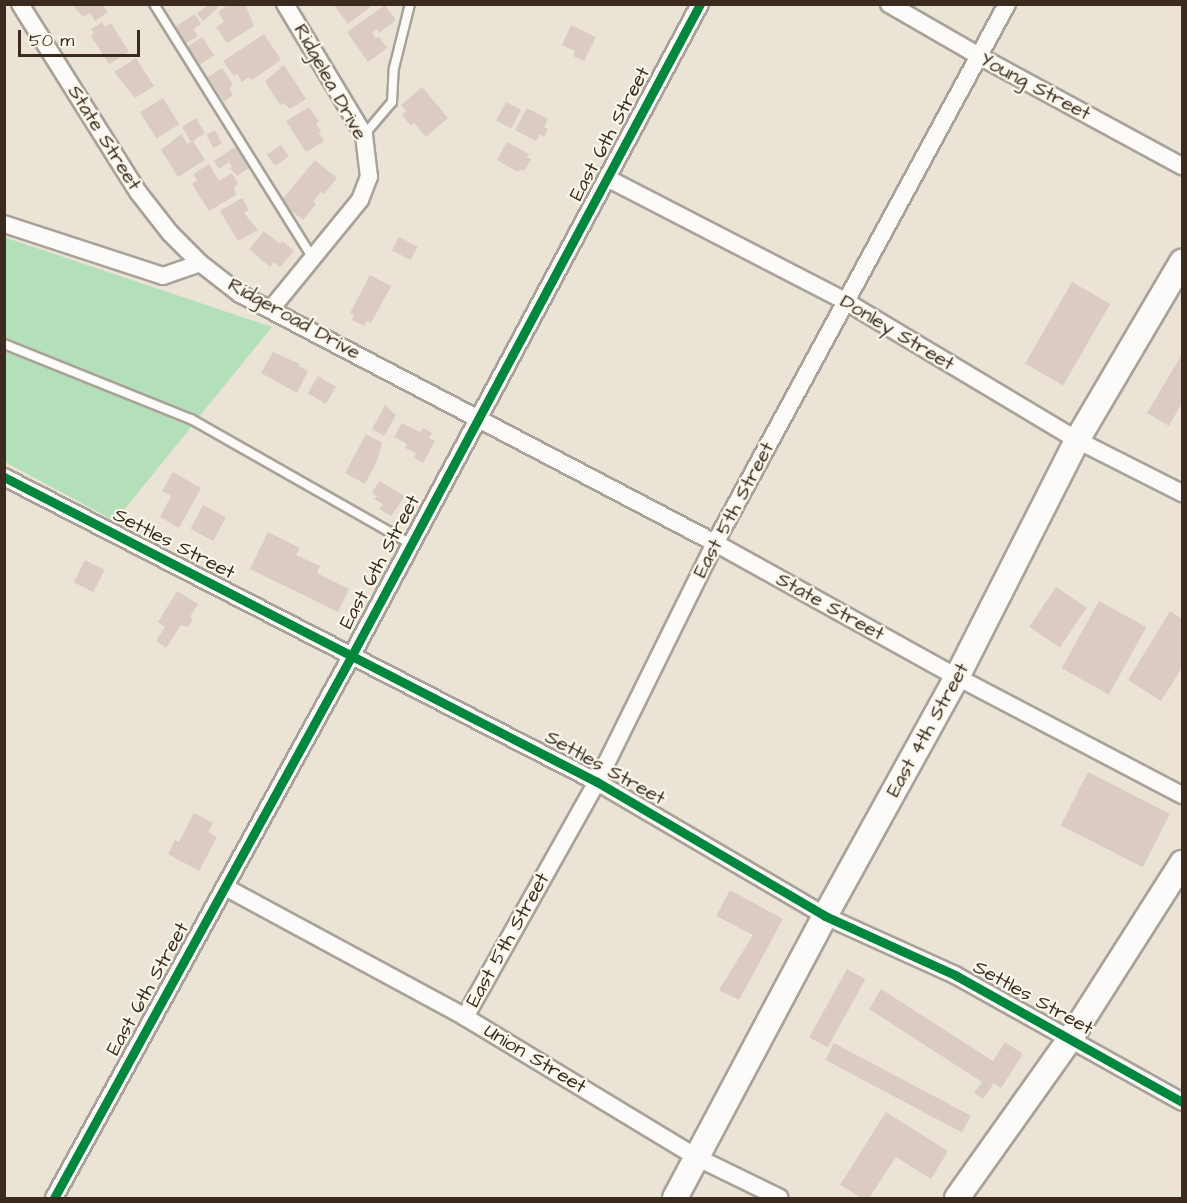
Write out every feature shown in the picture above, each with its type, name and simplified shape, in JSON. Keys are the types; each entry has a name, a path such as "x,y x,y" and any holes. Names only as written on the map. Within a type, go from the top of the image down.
{"main road":[{"name":"East 4th Street","path":"675,1198 825,916 957,677 1077,440 1182,262"},
{"path":"957,1198 1070,1039 1182,863"}],"street":[{"name":"State Street","path":"20,4 138,192 170,233 200,262"},
{"name":"Ridgelea Drive","path":"271,309 360,200 369,177 364,135 285,4"},
{"name":"East 6th Street","path":"54,1198 411,544 700,4"},
{"name":"Young Street","path":"889,4 979,57 1182,166"},
{"name":"East 5th Street","path":"465,1017 597,782 715,543 1007,4"},
{"name":"Donley Street","path":"607,178 845,301 1077,440 1182,493"},
{"path":"4,224 163,276 200,262"},
{"name":"Ridgeroad Drive","path":"200,262 240,294 478,418"},
{"name":"State Street","path":"478,418 715,543 957,677 1182,795"},
{"name":"Settles Street","path":"4,477 597,782 825,916 954,975 1182,1102"},
{"name":"Union Street","path":"225,886 465,1017 696,1157 780,1198"}],"lane":[{"path":"154,4 312,258"},
{"path":"364,135 392,102 394,68 410,4"},
{"path":"4,344 191,419 411,544"}],"green space":[{"path":"4,237 272,327 198,418 5,341"},
{"path":"4,350 192,426 115,521 5,462"}],"building":[{"path":"72,4 102,4 108,12 95,21 90,13 83,17"},
{"path":"210,4 215,4 218,8 203,21 197,13"},
{"path":"229,4 245,4 254,26 227,43 216,27 224,22 218,12"},
{"path":"333,4 374,4 348,24"},
{"path":"385,5 396,20 379,33 377,29 372,33 376,38 379,37 387,48 368,62 347,32"},
{"path":"195,14 201,24 193,29 198,36 186,43 175,27"},
{"path":"102,22 105,27 111,23 129,52 109,64 91,36 94,33 91,29"},
{"path":"571,25 596,37 584,61 573,56 575,51 562,45"},
{"path":"264,34 281,60 252,80 249,77 242,82 237,74 234,76 223,61"},
{"path":"202,37 214,55 200,65 188,47"},
{"path":"136,58 154,86 135,98 114,72"},
{"path":"284,65 306,99 290,109 284,103 280,105 265,81"},
{"path":"222,68 233,85 229,88 233,95 224,102 208,77"},
{"path":"422,87 448,118 426,137 414,123 411,126 402,115 406,111 401,105"},
{"path":"163,98 179,124 157,139 140,112"},
{"path":"506,102 521,110 511,129 496,121"},
{"path":"309,107 319,122 316,124 324,141 306,152 286,121"},
{"path":"527,108 548,119 544,127 548,129 544,137 540,134 536,141 515,130"},
{"path":"196,118 205,133 193,141 205,160 178,177 161,150 181,134 187,144 191,142 182,127"},
{"path":"215,130 222,143 213,148 206,135"},
{"path":"507,142 529,154 527,157 531,159 524,171 520,169 518,172 497,160"},
{"path":"281,145 289,157 275,166 267,155"},
{"path":"235,147 249,168 237,176 230,168 232,167 229,162 219,169 214,161"},
{"path":"315,160 337,178 324,194 321,192 313,202 316,204 303,220 280,202"},
{"path":"209,164 219,181 232,173 238,183 234,187 236,195 209,211 192,184 197,180 193,174"},
{"path":"242,198 249,210 244,213 258,230 238,241 220,211"},
{"path":"264,231 280,244 282,241 294,251 280,267 274,262 270,267 249,249"},
{"path":"399,237 418,247 410,260 392,250"},
{"path":"370,275 391,286 371,323 367,321 364,326 352,320 354,315 350,313"},
{"path":"1072,282 1110,304 1063,385 1025,363"},
{"path":"273,352 300,364 299,366 308,371 297,393 261,373"},
{"path":"1182,354 1182,403 1169,426 1147,413"},
{"path":"318,376 336,387 326,404 308,393"},
{"path":"385,405 396,415 384,436 372,429"},
{"path":"402,423 420,432 423,428 432,433 429,438 435,441 423,463 414,458 416,453 405,448 407,444 394,437"},
{"path":"366,434 382,443 377,461 365,484 345,473"},
{"path":"173,472 201,488 179,528 160,517 171,496 162,491"},
{"path":"379,481 405,496 391,516 379,509 383,504 374,499 377,496 372,493"},
{"path":"203,505 226,517 213,541 190,529"},
{"path":"268,532 300,548 296,555 320,566 317,573 349,589 338,612 250,569"},
{"path":"85,560 105,570 93,592 74,582"},
{"path":"1056,587 1087,608 1060,647 1029,627"},
{"path":"177,591 198,604 190,617 193,619 188,627 181,625 166,648 156,641 165,627 158,622"},
{"path":"1099,601 1146,627 1109,695 1062,668"},
{"path":"1170,611 1182,619 1182,668 1161,701 1128,680"},
{"path":"1088,772 1170,814 1143,867 1061,825"},
{"path":"194,813 213,823 208,832 217,837 199,871 168,854 175,840 179,842"},
{"path":"730,890 783,919 739,1000 719,990 753,935 716,916"},
{"path":"847,969 865,979 828,1047 809,1037"},
{"path":"881,989 993,1061 1005,1042 1023,1054 1001,1088 994,1083 983,1099 974,1093 982,1082 869,1009"},
{"path":"834,1043 971,1116 962,1133 825,1060"},
{"path":"886,1112 948,1151 931,1179 896,1157 869,1198 862,1198 840,1185"}],"cycle path":[{"path":"54,1198 352,655 700,4"},
{"path":"4,477 597,782 825,916 955,975 1182,1102"}]}
